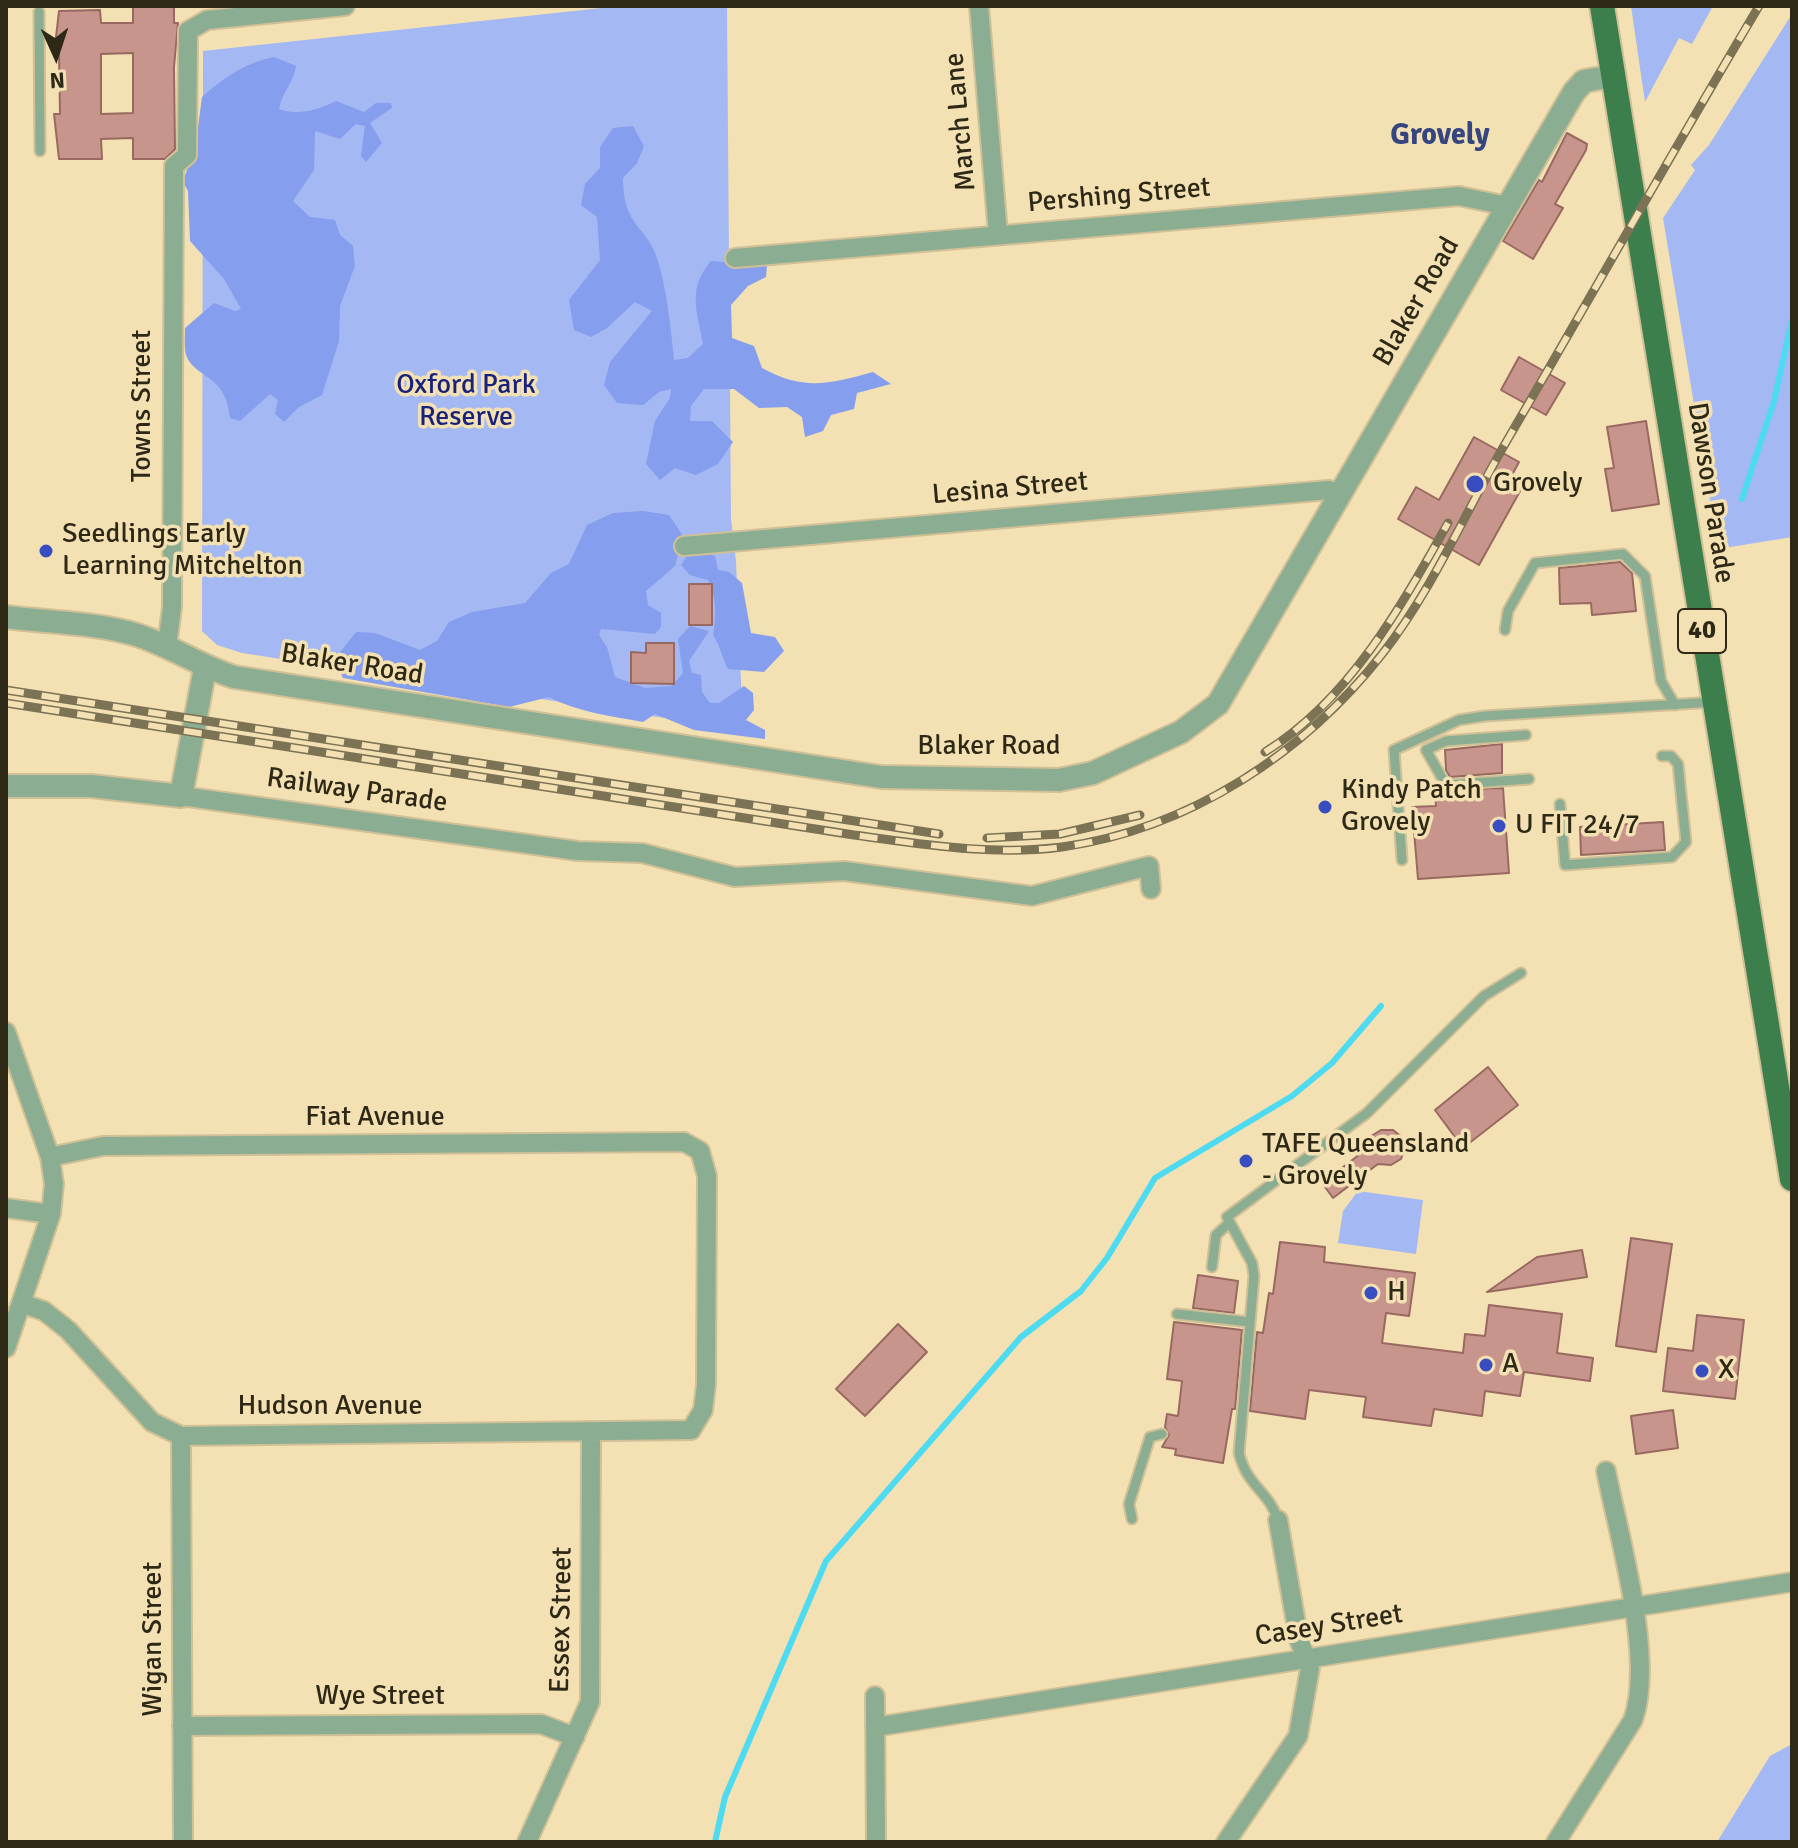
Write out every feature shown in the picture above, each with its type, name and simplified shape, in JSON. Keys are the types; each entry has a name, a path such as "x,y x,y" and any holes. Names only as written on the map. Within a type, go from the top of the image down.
{"main road":[{"name":"Dawson Parade","path":"1602,6 1634,220 1792,1179"}],"street":[{"name":"Towns Street","path":"167,646 172,592 174,166 187,155 186,36 192,27 207,20 345,6"},
{"name":"March Lane","path":"979,6 998,234"},
{"name":"Blaker Road","path":"6,617 133,633 167,646 205,668 234,677 881,777 1059,780 1093,773 1181,732 1218,704 1574,92 1584,81 1614,76"},
{"name":"Pershing Street","path":"735,258 1459,196 1507,206"},
{"name":"Lesina Street","path":"684,546 1329,490 1340,495"},
{"path":"181,796 205,668"},
{"name":"Railway Parade","path":"6,786 91,786 578,851 642,853 735,877 844,871 1032,896 1149,866 1151,889"},
{"path":"6,1032 50,1157 54,1184 51,1214 6,1348"},
{"name":"Fiat Avenue","path":"50,1157 103,1146 684,1142 700,1151 707,1176 706,1385 703,1410 691,1430"},
{"path":"6,1208 51,1214"},
{"path":"21,1303 44,1311 68,1330 152,1422 181,1436"},
{"name":"Hudson Avenue","path":"181,1436 591,1434 691,1430"},
{"name":"Essex Street","path":"527,1842 590,1702 593,1682 591,1434"},
{"name":"Wigan Street","path":"181,1436 183,1842"},
{"path":"1556,1842 1633,1720 1641,1698 1633,1609 1606,1471"},
{"path":"1226,1842 1298,1736 1310,1668 1299,1640 1278,1520"},
{"name":"Casey Street","path":"875,1727 1792,1582"},
{"path":"875,1696 876,1842"},
{"name":"Wye Street","path":"182,1726 541,1724 575,1737"}],"lane":[{"path":"39,12 40,151"},
{"path":"1505,630 1508,611 1535,563 1623,554 1645,576 1661,681 1675,705"},
{"path":"1402,860 1394,750 1472,718 1714,702"},
{"path":"1526,735 1446,741 1426,750 1446,785 1529,779"},
{"path":"1560,804 1565,865 1672,857 1686,842 1678,764 1671,756 1662,756"},
{"path":"1278,1520 1274,1505 1243,1472 1239,1453 1252,1263 1228,1224 1228,1213 1367,1113 1484,996 1521,973"},
{"path":"1212,1267 1216,1235 1228,1224"},
{"path":"1177,1314 1250,1322"},
{"path":"1132,1519 1129,1504 1150,1437 1162,1434"}],"green space":[{"name":"Oxford Park Reserve","path":"620,6 727,6 731,519 736,561 743,730 242,653 217,645 202,631 203,51"},
{"path":"1631,6 1713,6 1692,44 1679,38 1645,102"},
{"path":"1792,14 1792,537 1718,549 1663,218 1695,170 1691,165 1709,145"},
{"path":"1358,1191 1423,1200 1416,1254 1338,1243 1343,1211"},
{"path":"1792,1744 1792,1842 1717,1842 1770,1756"}],"shaded area":[{"path":"274,57 296,66 279,109 308,111 336,101 364,112 376,103 391,103 392,108 370,123 382,143 366,162 361,156 365,126 356,124 340,139 315,131 314,170 293,201 310,217 335,220 340,235 353,246 355,266 340,306 339,341 322,395 299,407 284,422 275,414 278,400 270,394 240,421 230,418 223,393 186,355 185,328 214,303 235,311 241,309 224,279 190,241 188,191 183,182 196,142 202,97 235,72"},
{"path":"633,126 644,146 637,163 623,178 624,195 631,217 654,249 658,261 674,360 688,358 703,344 696,291 711,261 767,265 766,277 748,286 731,305 732,338 754,346 762,368 804,383 843,380 873,372 891,384 857,393 854,409 831,415 823,431 805,437 802,417 787,407 759,408 734,389 704,389 691,406 690,421 712,421 733,442 718,464 696,475 675,468 660,480 646,464 655,421 670,398 671,389 659,392 643,405 617,403 604,385 610,362 652,311 635,302 607,328 591,337 574,330 569,300 600,260 597,217 581,205 585,184 600,168 600,147 613,128"},
{"path":"643,511 669,515 683,536 675,566 646,591 648,605 661,613 661,627 655,634 601,629 599,635 607,647 615,677 645,688 672,686 683,673 678,639 690,626 709,631 689,661 692,673 701,675 702,692 710,703 719,703 744,686 753,693 754,710 746,720 765,730 765,739 694,730 655,714 643,722 607,715 549,697 509,707 343,678 334,660 356,632 375,633 420,650 437,641 449,622 472,612 525,603 551,573 569,564 587,525 613,513"},
{"path":"701,552 715,556 718,570 729,572 742,583 751,633 775,637 784,651 764,672 728,669 713,635 715,607 711,586 708,580 690,575 681,565 688,554"}],"building":[{"path":"133,6 174,6 174,23 178,23 174,67 175,149 165,159 133,159 133,138 101,139 102,159 59,159 54,114 60,114 59,54 54,54 59,11 100,10 101,23 133,23","holes":["133,53 133,113 101,114 101,54"]},
{"path":"1567,133 1587,144 1586,150 1555,204 1563,208 1533,259 1503,241 1539,180 1542,182"},
{"path":"1519,357 1565,383 1546,415 1501,390"},
{"path":"1646,421 1659,504 1612,511 1605,469 1614,468 1607,427"},
{"path":"1474,437 1519,462 1511,477 1524,484 1479,565 1398,519 1416,487 1439,500"},
{"path":"1620,562 1632,573 1636,611 1592,615 1591,603 1560,604 1559,568"},
{"path":"689,584 712,584 712,625 689,625"},
{"path":"646,643 674,643 674,684 631,683 631,652 646,653"},
{"path":"1502,744 1502,773 1450,777 1446,770 1445,750"},
{"path":"1503,788 1509,873 1418,879 1412,807 1436,806 1435,790"},
{"path":"1663,822 1665,850 1581,855 1580,827"},
{"path":"1488,1067 1518,1105 1463,1148 1435,1110"},
{"path":"1381,1130 1393,1130 1402,1137 1405,1148 1401,1159 1391,1165 1378,1164 1333,1198 1322,1183 1368,1148 1371,1136"},
{"path":"1631,1238 1672,1244 1656,1352 1616,1346"},
{"path":"1280,1242 1325,1247 1324,1262 1415,1273 1409,1316 1386,1313 1382,1343 1463,1353 1465,1334 1485,1336 1489,1305 1562,1314 1557,1353 1593,1358 1590,1381 1524,1372 1520,1396 1485,1391 1482,1416 1434,1409 1431,1426 1363,1417 1366,1397 1309,1390 1305,1419 1250,1411 1257,1332 1263,1333 1269,1293 1273,1294"},
{"path":"1582,1250 1587,1277 1487,1292 1537,1257"},
{"path":"1198,1275 1238,1281 1234,1313 1193,1308"},
{"name":"X","path":"1697,1315 1744,1320 1735,1399 1663,1391 1668,1348 1693,1351"},
{"path":"1174,1322 1242,1330 1235,1409 1232,1409 1223,1463 1175,1455 1176,1449 1162,1447 1169,1435 1165,1427 1167,1414 1178,1416 1182,1381 1167,1379"},
{"path":"898,1324 927,1352 865,1416 836,1389"},
{"path":"1673,1410 1678,1448 1636,1454 1631,1416"}],"waterway":[{"path":"1742,499 1774,401 1792,320"},
{"path":"715,1842 725,1797 826,1561 1021,1337 1081,1291 1107,1258 1155,1178 1292,1096 1332,1063 1381,1006"}],"railway":[{"path":"6,703 931,845 983,850 1062,847 1109,838 1155,823 1199,804 1281,754 1352,689 1401,629 1759,6"},
{"path":"1265,752 1295,731 1347,679 1392,619 1448,523"},
{"path":"6,690 939,834"},
{"path":"987,838 1060,834 1140,815"}],"place":[{"name":"Grovely","path":"1475,484"},
{"name":"Seedlings Early Learning Mitchelton","path":"46,551"},
{"name":"Kindy Patch Grovely","path":"1325,807"},
{"name":"U FIT 24/7","path":"1499,826"},
{"name":"TAFE Queensland - Grovely","path":"1246,1161"},
{"name":"H","path":"1371,1293"},
{"name":"A","path":"1486,1365"},
{"name":"X","path":"1702,1371"}],"district":[{"name":"Grovely","path":"1440,136"}]}
